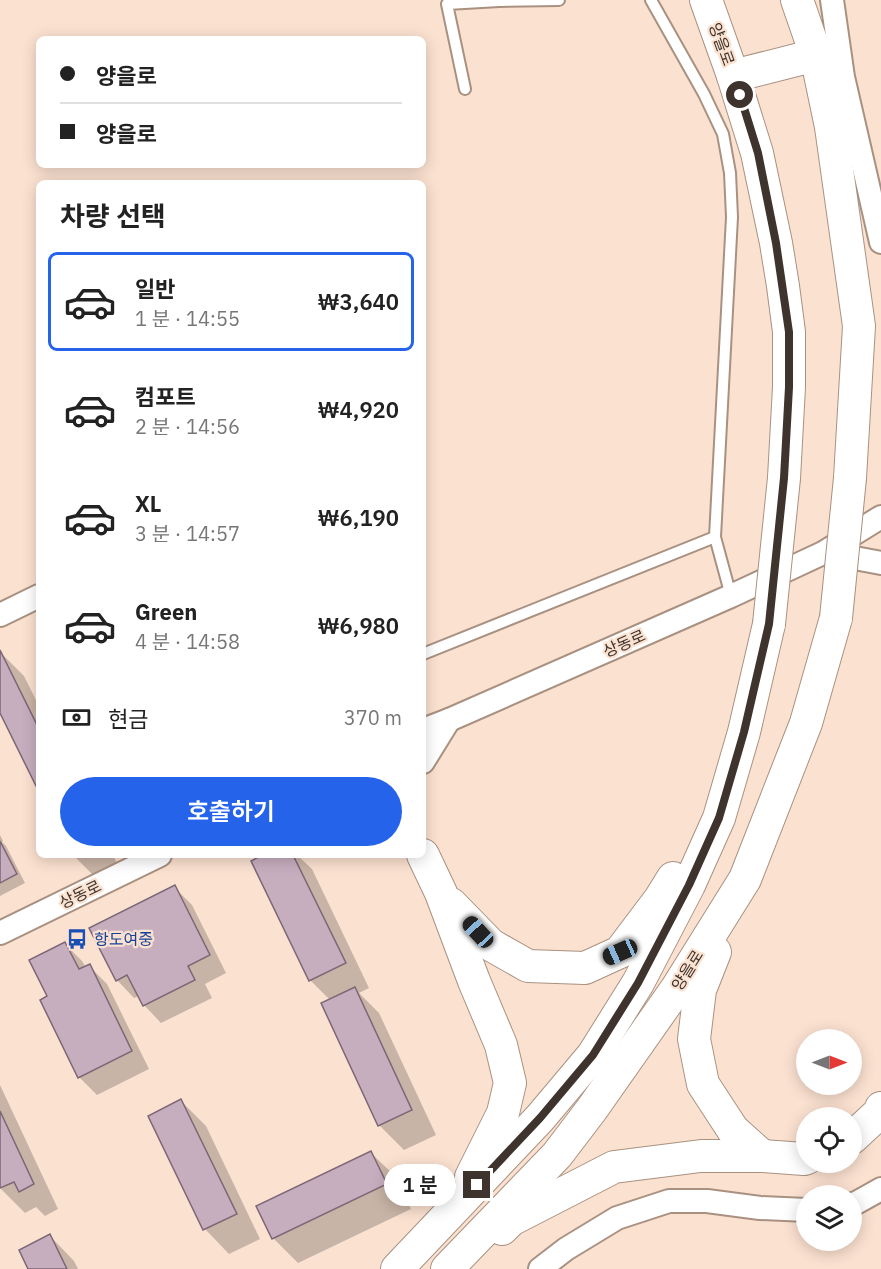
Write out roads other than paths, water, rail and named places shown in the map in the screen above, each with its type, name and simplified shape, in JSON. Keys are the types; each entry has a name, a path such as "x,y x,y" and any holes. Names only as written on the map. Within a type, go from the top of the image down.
{"street":[{"name":"양을로","path":"706,0 734,76 758,153 776,243 789,332 789,387 784,478 769,624 744,732"},
{"path":"734,76 816,55 797,0"},
{"path":"832,0 843,77 881,242"},
{"name":"양을로","path":"447,1269 557,1155 592,1109 676,988 745,879 806,723 836,618 850,478 859,326 831,127 816,55"},
{"path":"823,553 881,562 875,541 876,529 881,518"},
{"name":"상동로","path":"426,729 731,596 823,553 881,518"},
{"path":"0,615 36,597"},
{"path":"426,757 450,720"},
{"path":"441,893 491,945 528,966 585,968 620,952 660,899 691,850 744,732"},
{"path":"397,1269 540,1118 593,1055 638,983 689,885 719,818 744,732"},
{"name":"상동로","path":"0,933 154,858"},
{"path":"397,1269 467,1183 503,1113 510,1083 501,1045 441,893 424,858"},
{"path":"745,879 700,990 694,1039 703,1084 733,1130 762,1155"},
{"path":"862,1129 879,1113 881,1108"},
{"path":"456,1269 511,1221 614,1167 701,1155 762,1155 796,1158"},
{"path":"862,1200 881,1189"},
{"path":"540,1269 617,1218 669,1201 707,1201 760,1208 796,1210"}],"lane":[{"path":"465,89 447,4 559,0"},
{"path":"651,0 704,94 723,134 730,173 732,218 715,537 731,596"},
{"path":"426,653 715,537"}],"place":[{"name":"항도여중","path":"77,939"}]}
